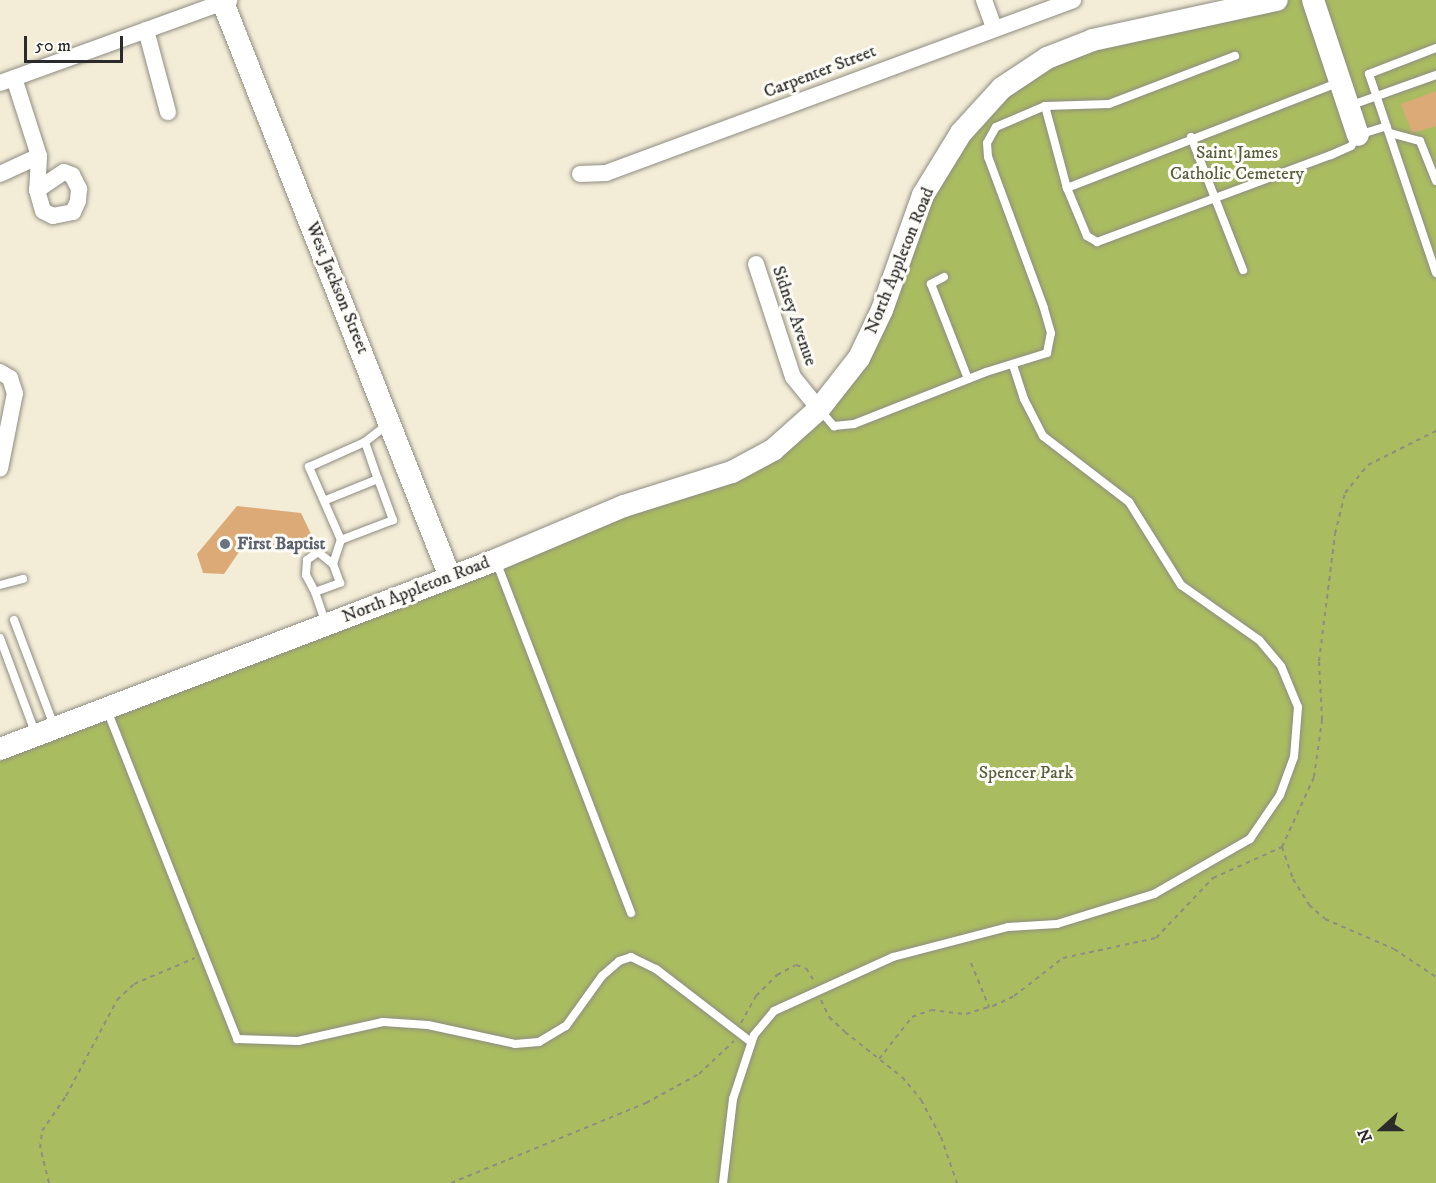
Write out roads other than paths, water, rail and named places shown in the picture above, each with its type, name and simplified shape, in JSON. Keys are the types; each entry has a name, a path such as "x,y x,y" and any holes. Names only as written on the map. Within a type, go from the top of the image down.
{"main road":[{"name":"North Appleton Road","path":"0,749 496,560 634,502 732,472 773,450 819,409 859,358 882,310 923,195 961,133 1002,88 1047,58 1093,40 1276,0"},
{"path":"1313,0 1358,135"},
{"name":"West Jackson Street","path":"225,1 450,577"}],"street":[{"path":"984,0 994,27"},
{"name":"Carpenter Street","path":"580,174 606,173 994,27 1073,0"},
{"path":"37,190 39,156 7,81 225,1"},
{"path":"146,30 168,112"},
{"path":"0,174 39,156"},
{"name":"Sidney Avenue","path":"756,264 794,377 819,409"},
{"path":"0,372 10,378 15,393 0,469"}],"lane":[{"path":"1436,48 1369,74 1436,273"},
{"path":"819,409 834,426 854,424 968,379 1047,353 1051,333 1044,308 988,158 987,143 996,127 1045,106 1108,104 1235,56"},
{"path":"1348,107 1436,75"},
{"path":"1067,188 1191,137 1340,81"},
{"path":"1045,106 1067,188 1087,237 1097,242 1331,155 1351,146 1358,135 1388,130 1420,141 1436,181"},
{"path":"1191,137 1243,270"},
{"path":"944,277 931,284 968,379"},
{"path":"723,1183 733,1099 751,1042 774,1011 893,957 1008,927 1057,924 1154,894 1250,839 1280,795 1294,757 1298,707 1281,666 1259,640 1181,585 1129,502 1043,436 1024,399 1013,365"},
{"path":"333,564 341,540 326,500 309,467 365,442 390,423"},
{"path":"341,540 393,520 365,442"},
{"path":"326,500 378,479"},
{"path":"315,592 340,583 333,564 318,552 307,560 306,574 315,592 326,625"},
{"path":"496,560 631,914"},
{"path":"0,585 23,579"},
{"path":"14,620 46,732"},
{"path":"0,638 46,732"},
{"path":"107,710 237,1039 298,1041 383,1022 428,1025 515,1044 539,1042 567,1026 603,976 619,961 631,957 656,969 751,1042"}],"place":[{"name":"First Baptist","path":"225,544"}],"park label":[{"name":"Saint James Catholic Cemetery","path":"1237,164"},
{"name":"Spencer Park","path":"1026,773"}]}
